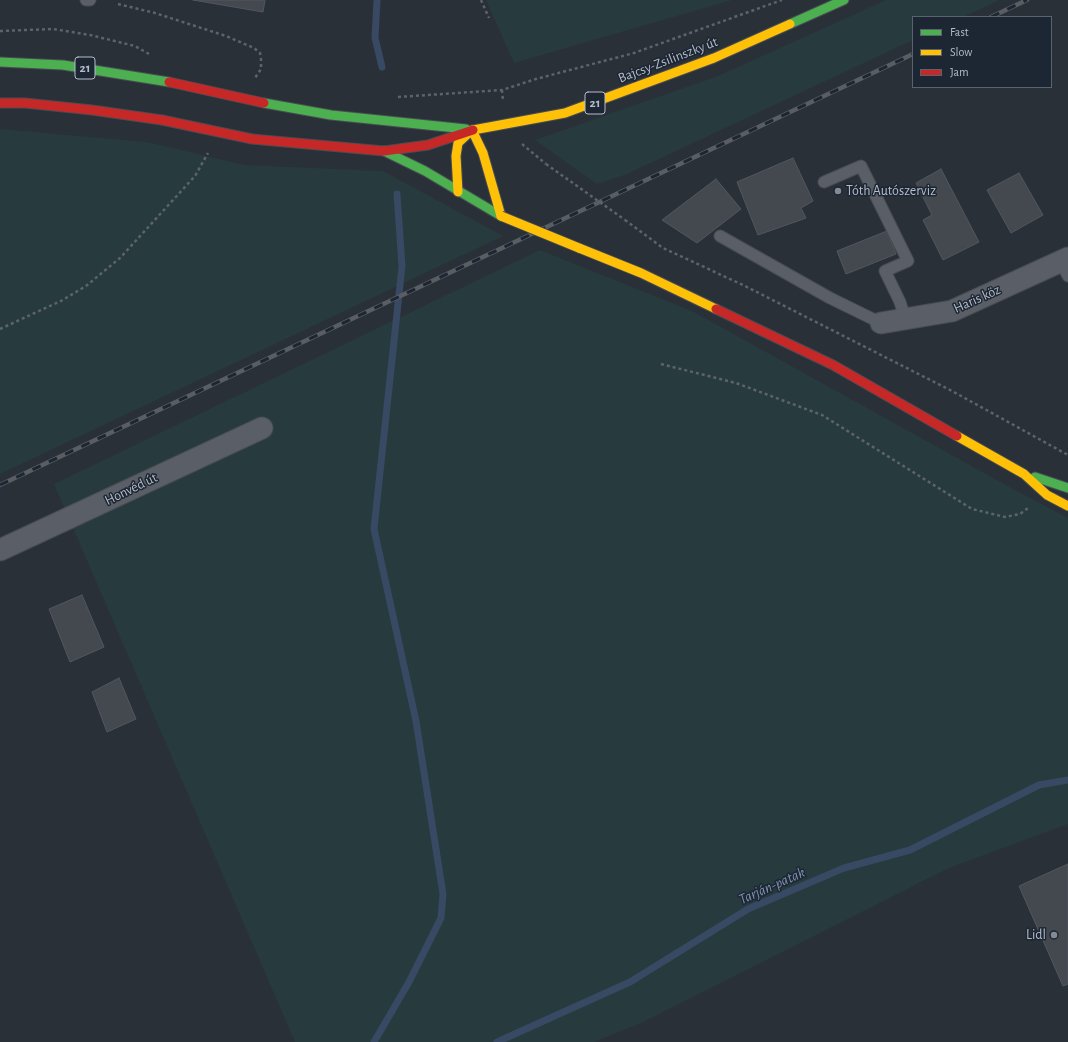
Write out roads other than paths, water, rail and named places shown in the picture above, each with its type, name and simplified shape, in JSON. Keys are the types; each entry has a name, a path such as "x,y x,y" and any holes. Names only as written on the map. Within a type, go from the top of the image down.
{"main road":[{"name":"Bajcsy-Zsilinszky út","path":"472,130 566,113 714,58 844,0"},
{"name":"21","path":"0,62 63,65 119,73 169,82 264,103 331,115 472,130"},
{"name":"21","path":"0,102 92,110 162,120 252,139 384,151 428,145 472,130"},
{"path":"458,192 456,156 458,143 472,130 484,153 501,216"},
{"path":"384,151 425,171 458,192 501,216 641,273 833,365 1024,474 1068,488"},
{"path":"1024,474 1047,495 1068,506"}],"street":[{"name":"Haris köz","path":"881,323 952,311 1065,265"},
{"name":"Honvéd út","path":"0,550 262,428"}],"lane":[{"path":"824,182 861,166 908,261 885,271 900,302 905,318"},
{"path":"720,236 830,298 881,323"}],"waterway":[{"path":"377,0 375,38 382,67"},
{"path":"374,1042 409,982 441,918 443,894 416,721 374,529 402,266 397,194"},
{"name":"Tarján-patak","path":"497,1042 630,982 748,909 844,868 910,850 1039,785 1068,780"}],"railway":[{"path":"993,16 1027,0"},
{"path":"0,485 912,54"}],"place":[{"name":"Tóth Autószerviz","path":"838,191"},
{"name":"Lidl","path":"1054,935"}]}
